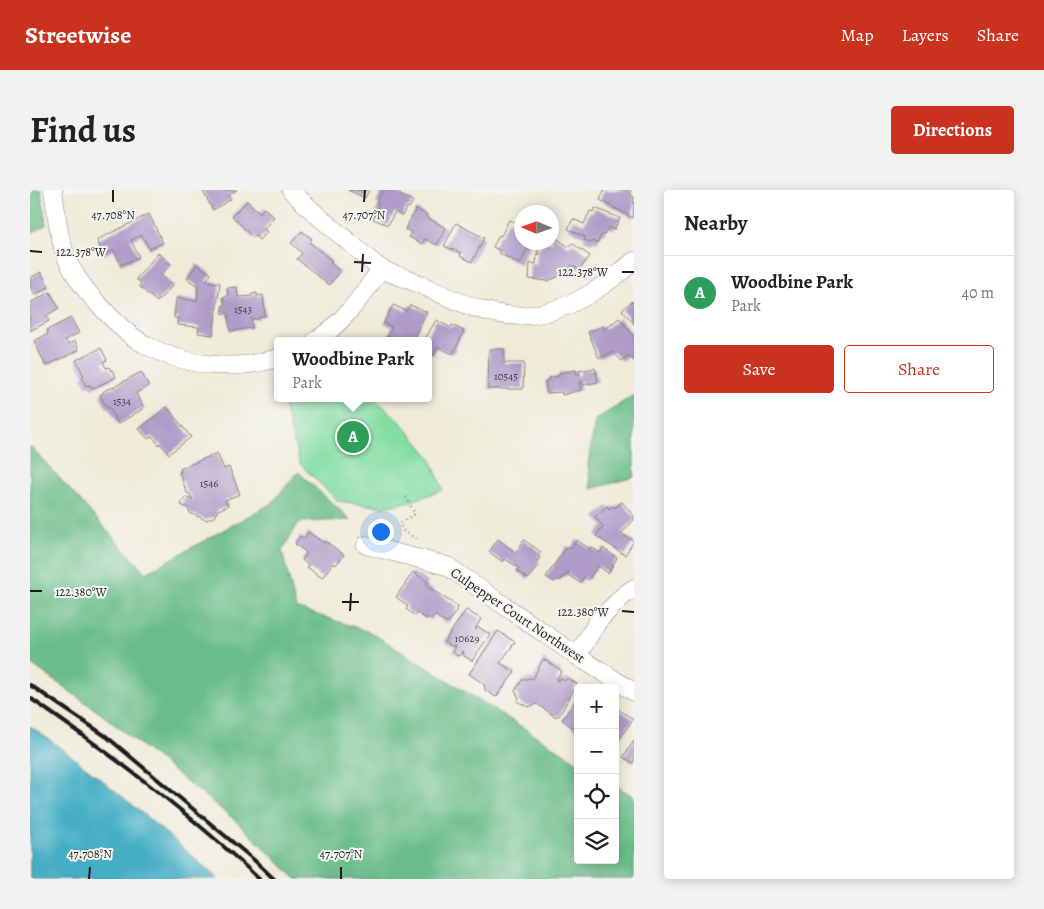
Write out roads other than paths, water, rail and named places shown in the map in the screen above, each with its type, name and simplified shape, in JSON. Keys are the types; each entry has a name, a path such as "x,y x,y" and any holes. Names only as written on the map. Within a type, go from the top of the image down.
{"street":[{"path":"53,190 62,243 69,262 93,299 134,338 165,353 213,365 238,366 274,359"},
{"path":"291,190 310,209 382,269 477,309 516,316 541,314 566,306 593,291 634,261"},
{"path":"321,337 351,310 382,269"},
{"name":"Culpepper Court Northwest","path":"366,545 447,566 577,656 634,692"},
{"path":"577,656 598,621 624,595 634,588"}],"water":[{"path":"30,726 102,780 218,879 30,879"}],"railway":[{"path":"30,685 107,737 254,860 274,879"},
{"path":"30,698 148,784 205,830 259,879"}],"place":[{"name":"Woodbine Park","path":"353,437"}]}
